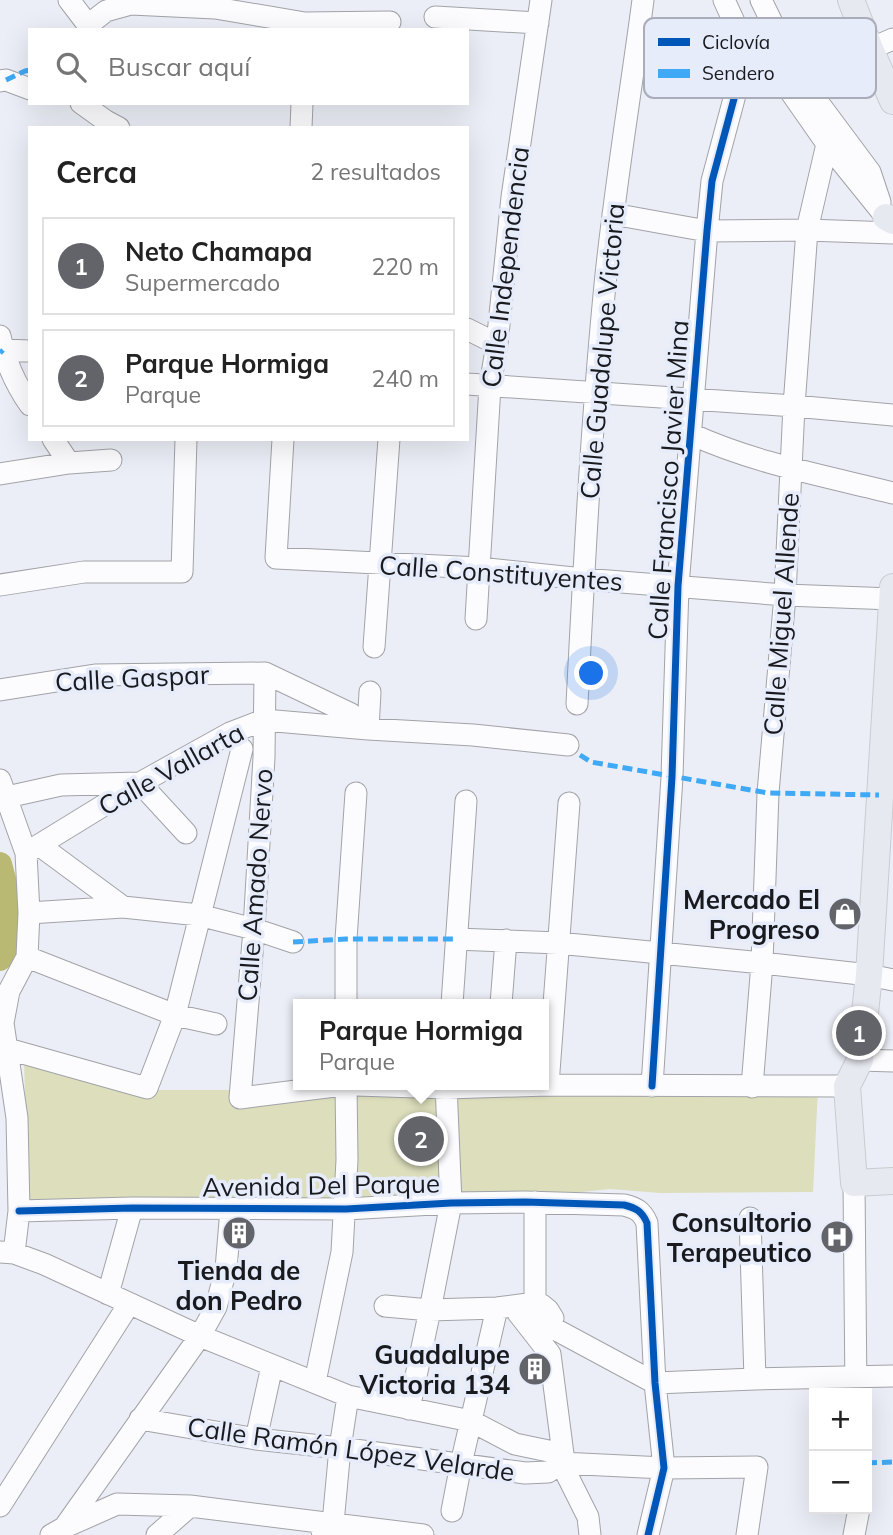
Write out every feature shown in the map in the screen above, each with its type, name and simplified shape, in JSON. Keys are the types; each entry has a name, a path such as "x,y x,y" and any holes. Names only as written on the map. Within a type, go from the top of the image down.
{"main road":[{"path":"851,0 864,18"},
{"path":"882,44 893,101"},
{"path":"893,587 881,978 860,1060 847,1086 854,1183 893,1181"}],"street":[{"path":"69,0 88,25 106,11 131,4 215,8 305,26 390,22"},
{"name":"Calle Independencia","path":"476,620 490,386 498,344 512,197 541,0"},
{"name":"Calle Guadalupe Victoria","path":"577,704 583,579 604,294 643,0"},
{"path":"724,0 732,18"},
{"path":"761,0 768,18"},
{"path":"435,15 538,23"},
{"path":"0,81 6,80 28,88"},
{"name":"Calle Francisco Javier Mina","path":"652,1086 672,777 678,586 707,231 712,181 734,98"},
{"path":"802,98 827,144 891,224"},
{"path":"808,98 870,172 891,224"},
{"path":"84,105 110,125"},
{"path":"301,126 302,105"},
{"name":"Calle Miguel Allende","path":"752,1087 762,963 768,793 785,595 794,406 807,230 827,144"},
{"path":"613,214 707,231 807,230 891,224"},
{"path":"469,330 498,344"},
{"path":"2,343 28,350"},
{"path":"2,343 13,375 28,401"},
{"path":"469,384 893,415"},
{"path":"691,434 718,446 791,468 893,492"},
{"path":"54,441 69,463"},
{"path":"0,585 83,572 182,572 186,441"},
{"name":"Calle Constituyentes","path":"283,441 276,558 479,568 785,595 893,599"},
{"path":"374,647 389,441"},
{"path":"0,474 69,463 111,460"},
{"path":"265,673 351,714 368,730"},
{"name":"Calle Gaspar","path":"0,690 95,675 265,673"},
{"name":"Calle Amado Nervo","path":"265,673 264,757 254,929 240,1097 301,1090"},
{"path":"368,730 370,692"},
{"name":"Calle Vallarta","path":"32,849 139,783 230,733 264,720 368,730 473,725 568,745"},
{"name":"Calle Amado Nervo","path":"8,1049 147,1088 175,1015 242,748"},
{"path":"186,832 139,783 3,789 32,849 27,957 9,991 3,1023 8,1049 9,1117 19,1211 7,1253 44,1265 200,1336 348,1396 471,1421 515,1444 562,1459 664,1468 757,1467 747,1535"},
{"path":"346,999 346,939 356,793"},
{"path":"452,999 466,801"},
{"path":"549,1071 569,803"},
{"path":"32,849 123,907"},
{"path":"29,913 123,907 199,915 293,942"},
{"path":"456,939 558,943 881,978"},
{"path":"501,999 506,940"},
{"path":"27,957 175,1015 216,1024"},
{"path":"860,1060 893,1061"},
{"path":"549,1085 847,1086"},
{"path":"314,1382 342,1252 346,1209 345,1090"},
{"path":"409,1409 451,1203 446,1090"},
{"path":"854,1183 855,1385"},
{"path":"535,1202 535,1303"},
{"name":"Avenida Del Parque","path":"19,1211 132,1208 346,1209 451,1203 535,1202 624,1205 636,1208 647,1223 655,1383"},
{"path":"108,1294 132,1208"},
{"path":"58,1531 200,1336 216,1307 226,1269 231,1209"},
{"path":"750,1218 755,1379"},
{"path":"385,1306 430,1310 535,1303 548,1310 553,1318 505,1307"},
{"path":"1,1504 129,1304"},
{"path":"505,1307 655,1383 755,1379 855,1385 893,1376"},
{"path":"452,1511 471,1421 505,1307"},
{"path":"505,1307 550,1354 562,1459 588,1517 590,1535"},
{"path":"256,1439 272,1366"},
{"path":"648,1535 664,1468 655,1383"},
{"path":"325,1529 348,1396"},
{"name":"Calle Ramón López Velarde","path":"140,1419 256,1439 525,1473 548,1472 562,1459"},
{"path":"58,1531 117,1504 190,1506 325,1529 423,1535"},
{"path":"157,1535 190,1506"},
{"path":"854,1535 858,1514"}],"green space":[{"path":"24,1060 139,1090 818,1087 813,1192 660,1193 610,1189 554,1195 28,1205"}],"waterway":[{"path":"0,864 12,910 11,939 0,959"}],"marked path":[{"path":"6,80 28,70"},
{"path":"0,353 3,350"},
{"path":"580,755 591,762 768,793 879,795"},
{"path":"293,942 456,939"},
{"path":"872,1463 893,1462"}],"cycle path":[{"path":"652,1086 672,777 678,586 707,231 712,181 734,98"},
{"path":"19,1211 132,1208 346,1209 525,1202 624,1205 635,1209 647,1223 655,1383 664,1468 648,1535"}],"place":[{"name":"Mercado El Progreso","path":"845,914"},
{"name":"Neto Chamapa","path":"859,1033"},
{"name":"Parque Hormiga","path":"421,1139"},
{"name":"Tienda de don Pedro","path":"239,1233"},
{"name":"Consultorio Terapeutico","path":"837,1237"},
{"name":"Guadalupe Victoria 134","path":"535,1369"}]}
